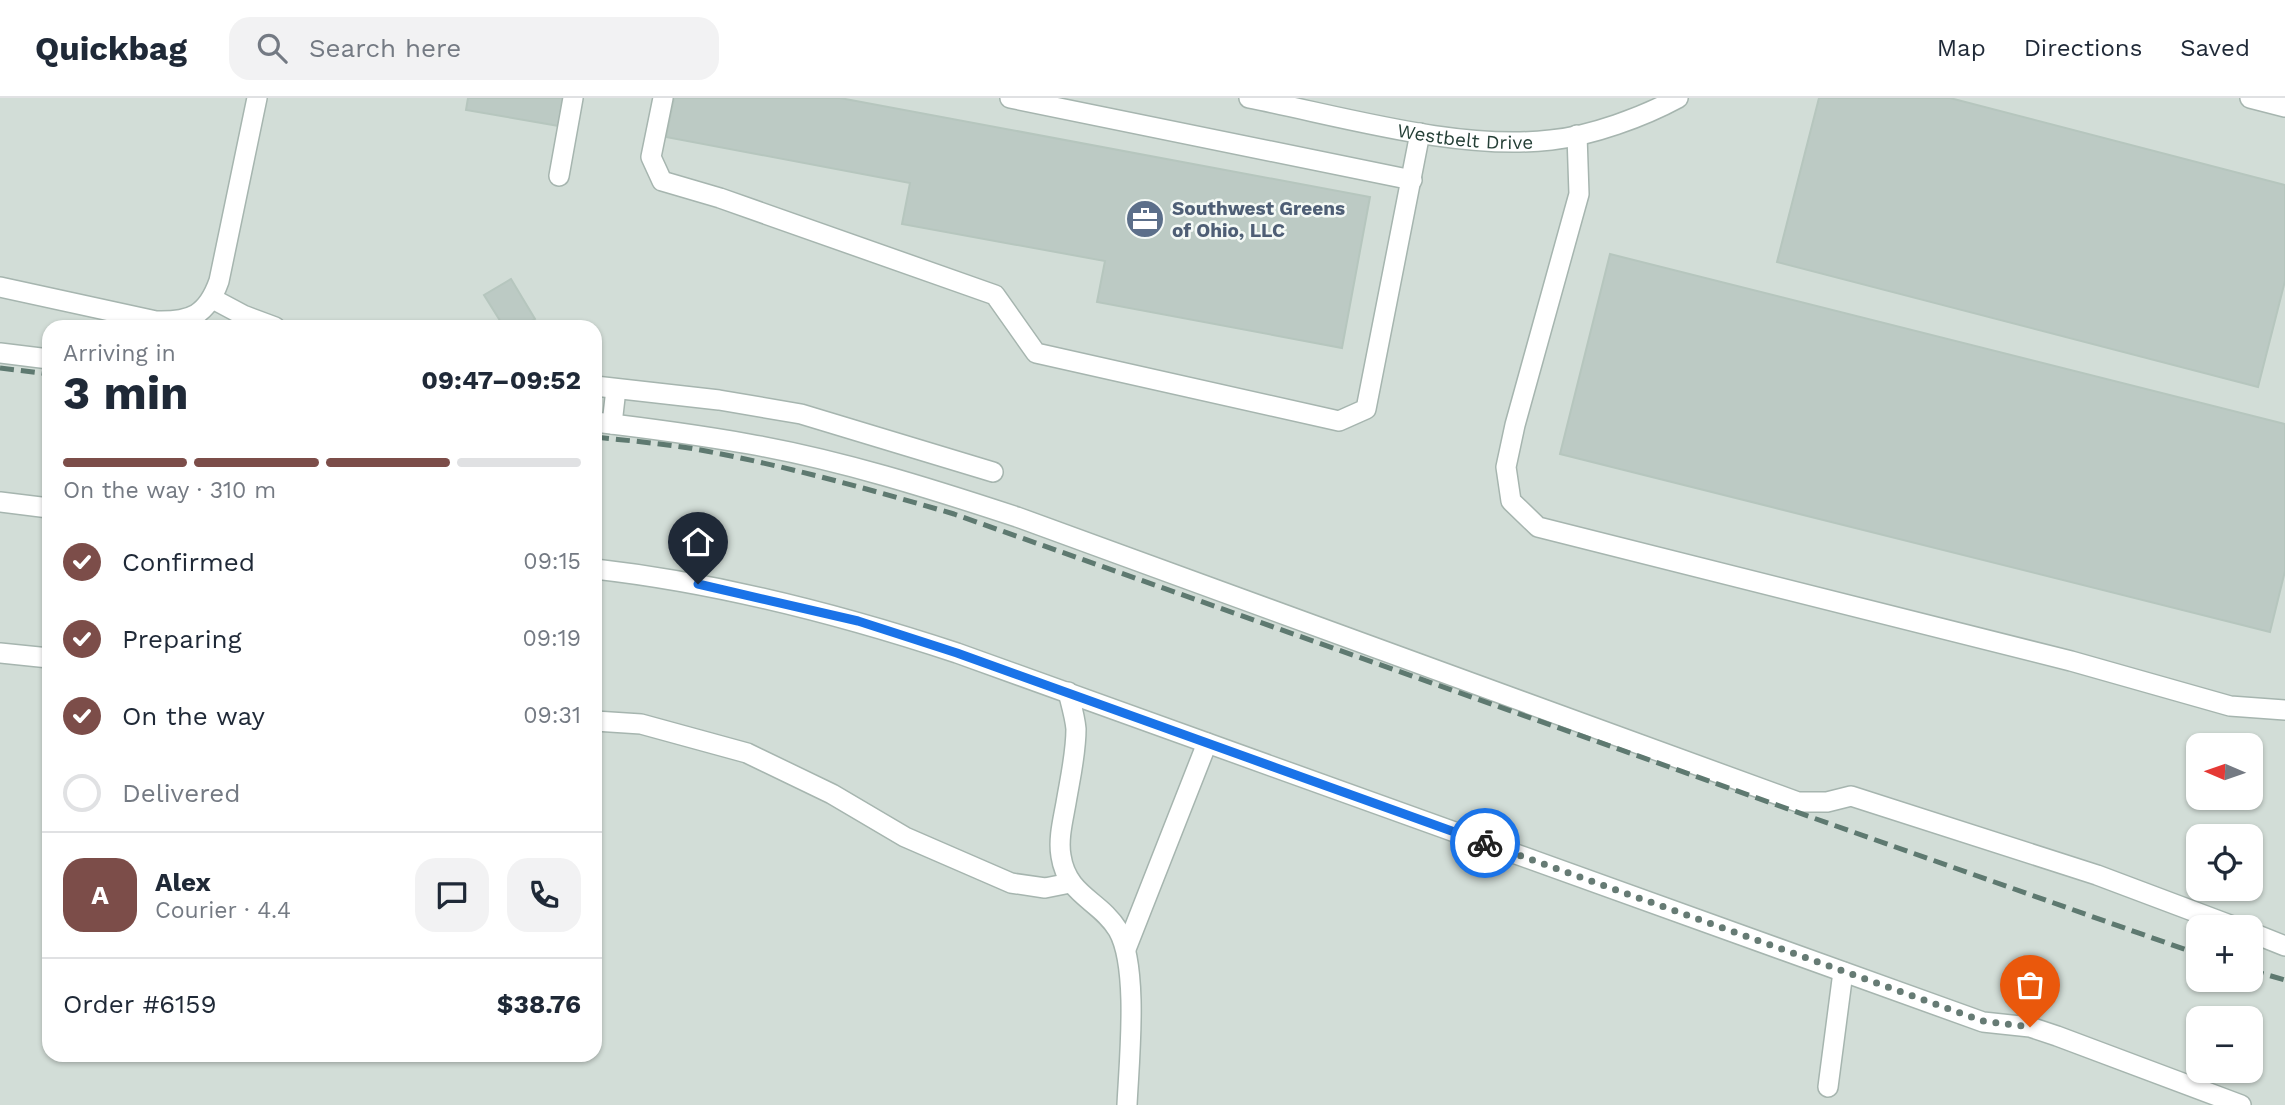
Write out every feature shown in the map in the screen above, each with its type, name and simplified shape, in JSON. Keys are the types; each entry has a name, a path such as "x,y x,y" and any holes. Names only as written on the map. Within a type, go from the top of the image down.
{"street":[{"path":"185,320 190,319 213,299 219,281 257,98"},
{"path":"559,176 573,98"},
{"path":"663,98 650,157 662,181 720,198 995,295 1036,353 1339,421 1366,409 1420,133"},
{"path":"1010,98 1412,180"},
{"name":"Westbelt Drive","path":"1249,98 1300,103 1420,133 1522,142 1577,135 1645,115 1678,98"},
{"path":"2250,98 2285,107"},
{"path":"1577,135 1578,194 1506,467 1511,501 1538,527 2058,657 2230,706 2285,710"},
{"path":"0,287 151,320"},
{"path":"213,299 256,320"},
{"path":"0,353 42,358"},
{"path":"602,387 719,400 801,414 993,472"},
{"path":"616,389 604,424 749,444 839,464 940,492 1069,536 1798,802 1826,803 1851,796 2097,874 2204,915"},
{"path":"0,502 42,507"},
{"path":"602,570 698,584 858,621 957,653 1843,972 1983,1021 2030,1027 2057,1036 2241,1105"},
{"path":"0,653 42,657"},
{"path":"1068,692 1076,727 1060,852 1063,869 1070,883 1110,918 1126,949 1130,1006 1127,1105"},
{"path":"602,721 641,724 747,753 832,794 905,837 1012,883 1045,888 1070,883"},
{"path":"1126,949 1207,743"},
{"path":"2263,937 2285,946"},
{"path":"1828,1087 1843,972"}],"shaded area":[{"path":"0,98 2285,98 2285,1105 0,1105"}],"building":[{"path":"468,98 564,98 559,126 466,110"},
{"path":"674,98 840,98 1370,197 1342,348 1097,302 1105,261 902,224 910,183 666,137"},
{"path":"1819,98 1950,98 2285,185 2285,281 2258,387 1777,262"},
{"path":"1610,254 2285,424 2285,571 2270,632 1560,454"},
{"path":"511,279 535,319 500,320 484,295"}],"railway":[{"path":"0,368 42,373"},
{"path":"602,438 678,446 737,457 954,514 2186,950"},
{"path":"2263,974 2285,980"}],"way so far":[{"path":"1485,843 1983,1021 2030,1027"}],"place":[{"name":"Southwest Greens of Ohio, LLC","path":"1145,219"}],"route":[{"path":"698,584 858,621 957,653 1485,843"}]}
